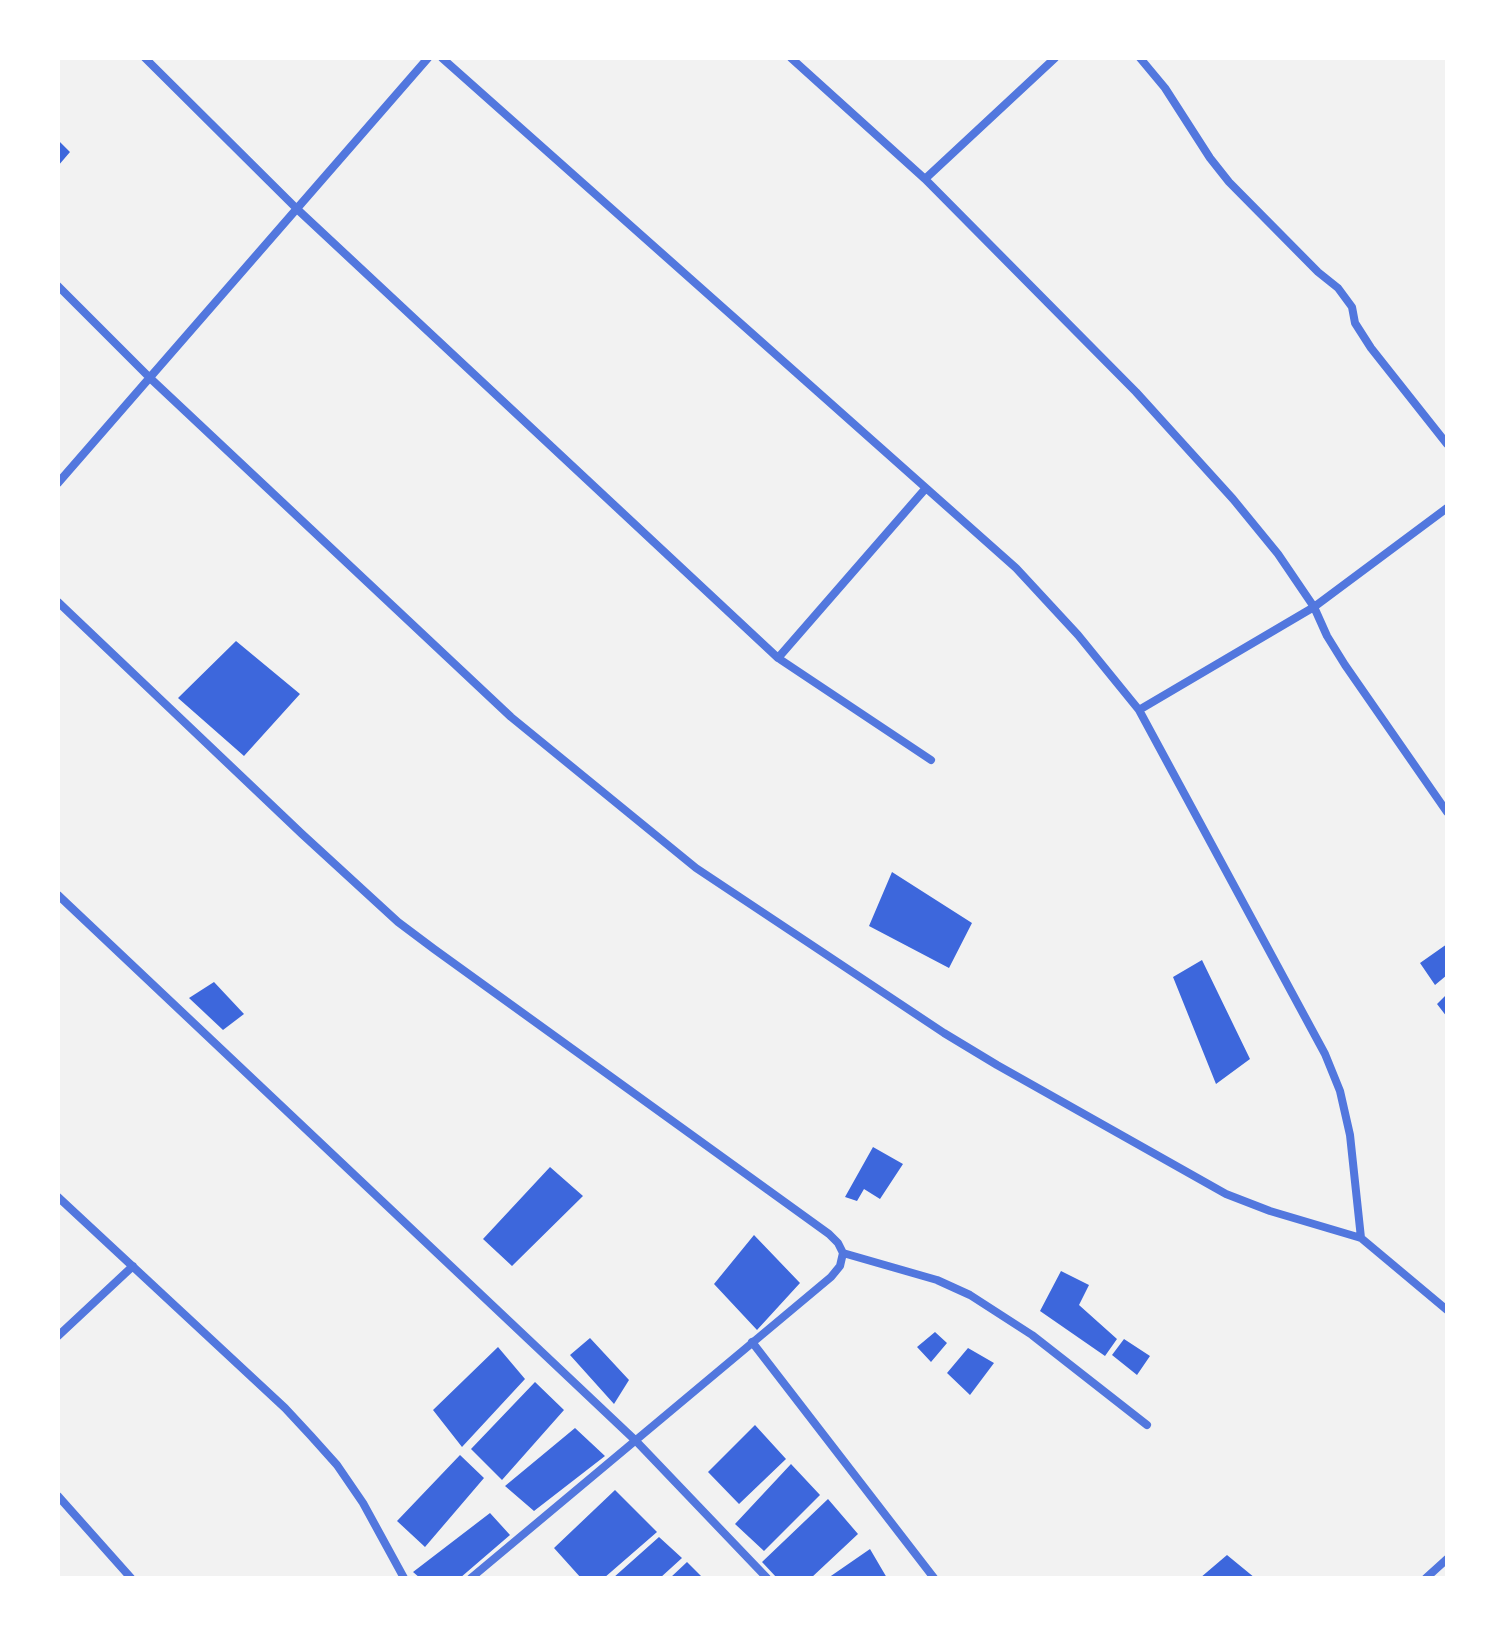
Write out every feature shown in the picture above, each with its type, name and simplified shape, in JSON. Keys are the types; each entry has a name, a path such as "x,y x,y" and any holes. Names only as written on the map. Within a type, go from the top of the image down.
{"street":[{"path":"145,58 297,209 778,658 931,760"},
{"path":"58,483 428,58"},
{"path":"442,58 1016,568 1078,635 1139,710 1325,1054 1340,1091 1350,1135 1361,1238"},
{"path":"791,58 925,179 1136,392 1233,499 1278,554 1314,607 1339,656 1443,799 1447,812"},
{"path":"925,179 1055,58"},
{"path":"1140,58 1165,88 1229,182 1318,272 1338,288 1352,307 1355,323 1371,348 1447,444"},
{"path":"58,286 150,378 511,717 696,868 997,1065 1226,1194 1270,1211 1361,1238 1447,1310"},
{"path":"778,658 926,488"},
{"path":"1139,710 1314,607 1447,508"},
{"path":"58,602 398,922 829,1234 843,1253 840,1266 831,1277 471,1578"},
{"path":"58,895 636,1441 767,1578"},
{"path":"58,1197 285,1408 337,1465 363,1503 404,1578"},
{"path":"843,1253 937,1280 970,1295 1032,1335 1147,1425"},
{"path":"58,1336 133,1266"},
{"path":"752,1342 934,1578"},
{"path":"58,1496 131,1578"},
{"path":"1426,1578 1447,1559"}],"building":[{"path":"58,140 70,152 58,166"},
{"path":"236,641 300,694 244,756 178,698"},
{"path":"892,872 972,923 949,968 869,926"},
{"path":"1447,944 1447,975 1435,985 1420,963"},
{"path":"1202,960 1250,1059 1216,1084 1173,977"},
{"path":"214,982 244,1014 223,1030 189,998"},
{"path":"1447,994 1447,1017 1437,1004"},
{"path":"873,1147 903,1164 880,1199 864,1189 857,1201 845,1197"},
{"path":"550,1167 583,1196 512,1266 483,1239"},
{"path":"754,1235 800,1283 757,1330 714,1284"},
{"path":"1061,1271 1089,1285 1079,1305 1117,1339 1105,1356 1040,1311"},
{"path":"935,1332 947,1343 931,1362 917,1347"},
{"path":"590,1338 629,1380 614,1404 570,1355"},
{"path":"1124,1339 1150,1356 1137,1375 1112,1355"},
{"path":"498,1347 525,1379 462,1447 433,1410"},
{"path":"968,1348 994,1363 970,1395 947,1373"},
{"path":"535,1382 564,1410 502,1480 471,1449"},
{"path":"755,1425 786,1459 739,1504 708,1472"},
{"path":"575,1428 605,1456 534,1511 505,1486"},
{"path":"460,1455 484,1478 425,1547 397,1521"},
{"path":"791,1464 820,1495 764,1551 735,1524"},
{"path":"615,1490 657,1532 604,1578 581,1578 554,1548"},
{"path":"828,1499 858,1534 811,1578 777,1578 762,1562"},
{"path":"490,1513 510,1535 460,1578 420,1578 413,1572"},
{"path":"659,1537 682,1558 660,1578 613,1578"},
{"path":"870,1549 887,1578 828,1578"},
{"path":"1227,1555 1255,1578 1200,1578"},
{"path":"687,1562 703,1578 670,1578"}]}
